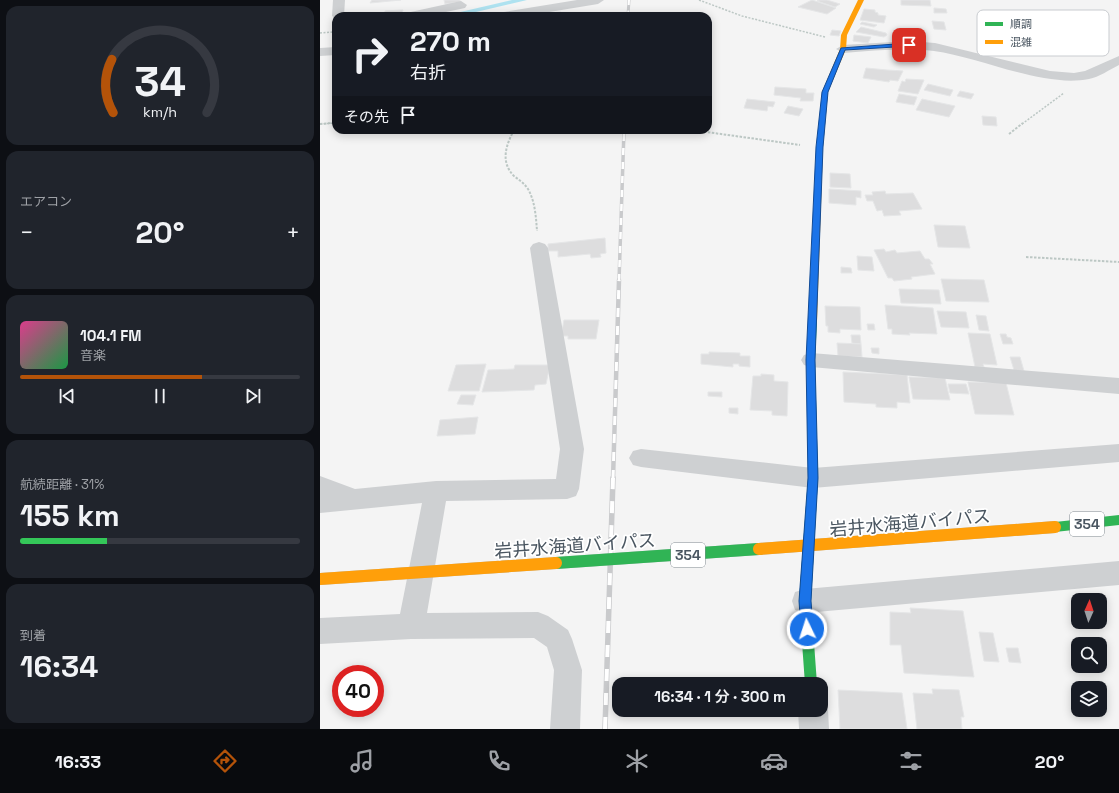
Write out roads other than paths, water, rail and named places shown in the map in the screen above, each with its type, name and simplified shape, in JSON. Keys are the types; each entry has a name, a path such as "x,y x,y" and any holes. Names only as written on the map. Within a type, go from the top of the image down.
{"main road":[{"path":"810,677 805,601 813,478 811,360 820,147 825,92 843,46 844,35 861,0"},
{"name":"岩井水海道バイパス","path":"320,579 899,540 1119,520"}],"street":[{"path":"338,12 339,0"},
{"path":"528,12 598,0"},
{"path":"429,12 461,5"},
{"path":"843,46 928,46 1050,75 1074,77 1088,75 1119,60"},
{"path":"320,52 332,51"},
{"path":"320,503 436,491 567,489 572,449 539,248"},
{"path":"811,360 1119,386"},
{"path":"641,458 813,478 1119,453"},
{"path":"320,486 357,500"},
{"path":"411,626 436,491"},
{"path":"805,601 1119,573"},
{"path":"320,632 411,626 538,625 558,639 568,670 565,729"},
{"path":"813,717 814,729"}],"water":[{"path":"512,0 527,0 476,12 460,12"}],"railway":[{"path":"628,12 629,0"},
{"path":"619,281 624,134"},
{"path":"613,479 619,280"},
{"path":"605,729 613,478"}]}
